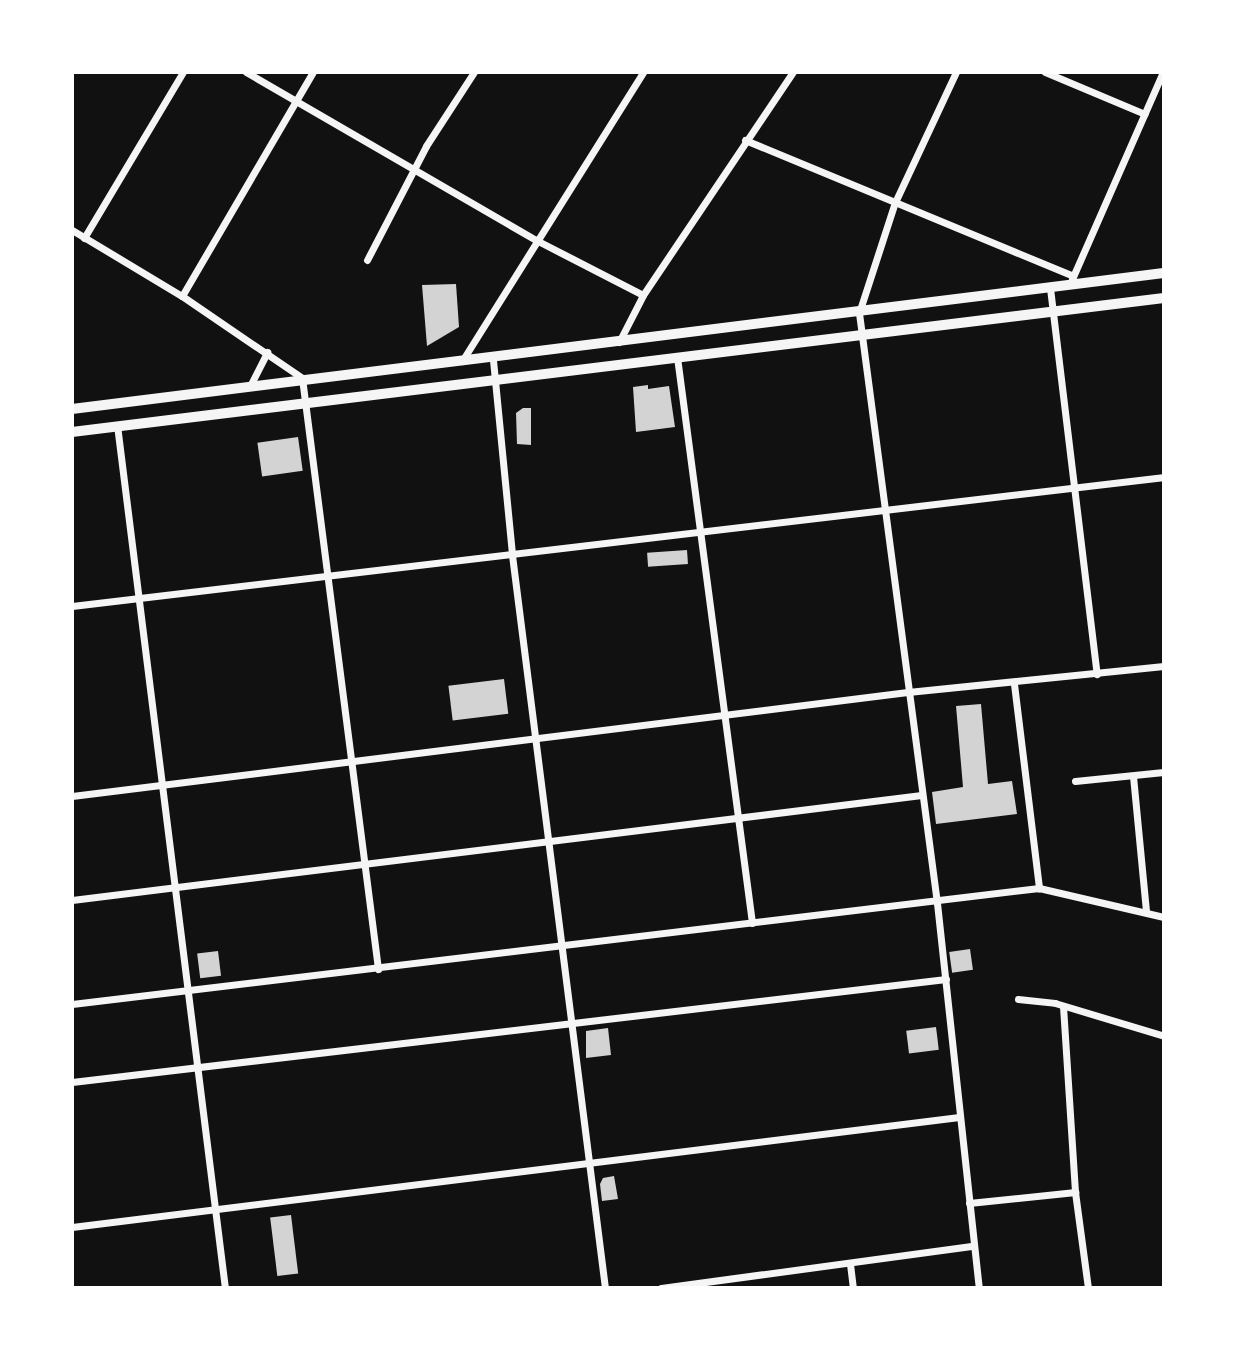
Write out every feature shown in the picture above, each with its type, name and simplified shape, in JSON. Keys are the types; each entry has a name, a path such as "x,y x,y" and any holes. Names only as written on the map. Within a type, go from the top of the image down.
{"main road":[{"path":"72,409 251,384 460,364 859,313 1050,288 1071,280 1164,273"},
{"path":"72,432 1164,298"},
{"path":"673,337 677,357"}],"street":[{"path":"84,238 183,72"},
{"path":"246,72 536,240 643,295"},
{"path":"182,296 313,72"},
{"path":"367,260 414,169 474,72"},
{"path":"460,364 643,72"},
{"path":"618,344 643,295 793,72"},
{"path":"956,72 895,202 859,313 937,903 979,1288"},
{"path":"1045,72 1145,114"},
{"path":"745,140 1071,280 1163,72"},
{"path":"72,230 182,296 302,378 378,969"},
{"path":"1050,288 1050,313 1071,487 1097,674"},
{"path":"251,384 267,352"},
{"path":"677,357 721,717 752,923"},
{"path":"493,360 512,555 537,739 547,844 592,1165 605,1288"},
{"path":"117,425 225,1288"},
{"path":"72,606 1164,477"},
{"path":"72,796 908,692 1014,684 1164,666"},
{"path":"1014,684 1039,888"},
{"path":"1075,781 1164,772"},
{"path":"1133,776 1146,911"},
{"path":"72,900 547,844 922,795"},
{"path":"72,1004 190,993 1039,888 1164,917"},
{"path":"72,1082 571,1020 946,979"},
{"path":"1018,999 1063,1006 1164,1036"},
{"path":"1063,1006 1075,1192 1088,1288"},
{"path":"72,1227 592,1165 959,1117"},
{"path":"969,1203 1075,1192"},
{"path":"661,1288 730,1285 973,1246"},
{"path":"850,1264 853,1288"}],"building":[{"path":"456,284 459,327 427,346 422,285"},
{"path":"648,385 648,389 669,386 675,427 636,432 633,387"},
{"path":"523,408 531,408 531,445 517,444 516,413"},
{"path":"298,437 303,471 262,476 257,443"},
{"path":"687,550 688,564 648,567 647,553"},
{"path":"504,679 508,714 453,721 448,686"},
{"path":"981,704 988,784 1012,781 1017,814 936,824 932,792 963,787 956,706"},
{"path":"970,949 973,970 952,973 949,952"},
{"path":"218,951 221,976 200,978 197,954"},
{"path":"936,1027 939,1050 909,1053 906,1031"},
{"path":"608,1028 611,1055 586,1058 586,1031"},
{"path":"614,1176 618,1199 602,1201 600,1184 603,1178"},
{"path":"291,1215 298,1274 277,1276 270,1218"}]}
